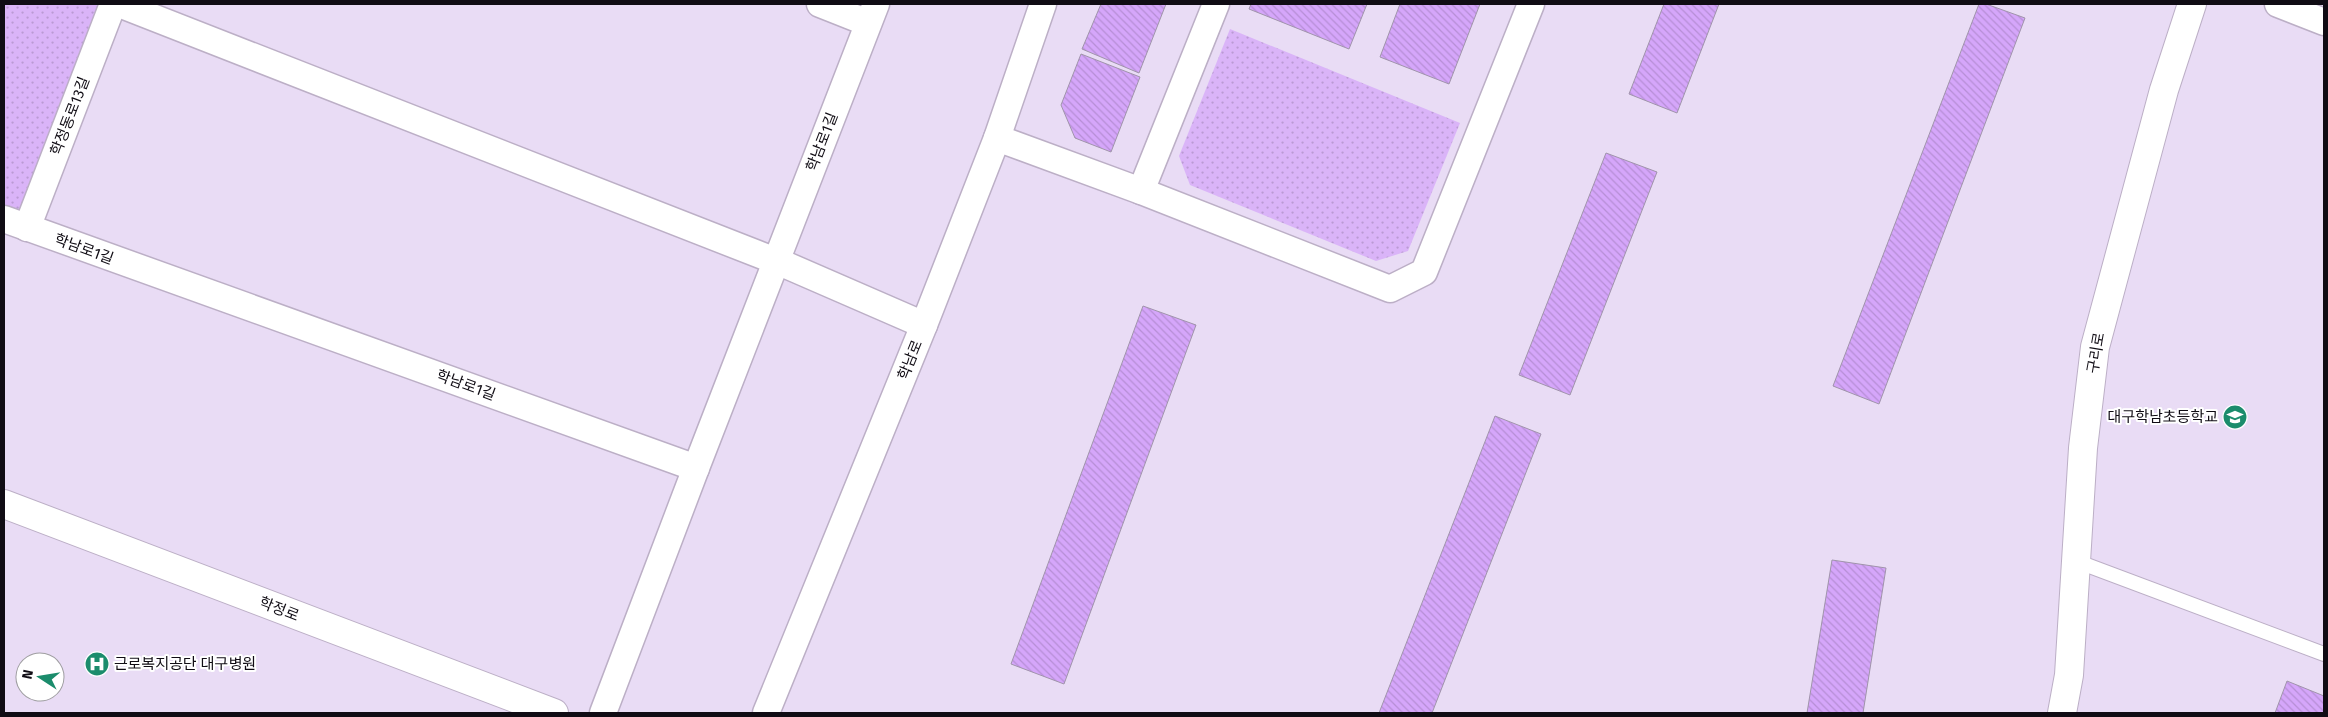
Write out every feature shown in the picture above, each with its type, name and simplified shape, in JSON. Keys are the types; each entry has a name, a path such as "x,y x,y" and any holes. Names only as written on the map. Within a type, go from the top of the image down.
{"street":[{"name":"학정동로13길","path":"16,224 112,4"},
{"path":"119,4 776,261 924,324"},
{"name":"학남로1길","path":"16,224 696,468 872,14 820,4"},
{"name":"학남로","path":"766,713 924,324 997,138 1044,4"},
{"path":"1141,191 1216,4"},
{"path":"997,138 1141,191 1390,289 1424,272 1531,4"},
{"name":"구리로","path":"2062,713 2069,675 2083,448 2096,347 2164,90 2192,4"},
{"path":"2278,4 2324,22"},
{"path":"603,713 696,468"},
{"name":"학정로","path":"4,504 554,713"}],"lane":[{"path":"2076,562 2324,654"}],"shaded area":[{"path":"4,4 97,4 101,6 21,213 4,206"},
{"path":"1230,29 1460,123 1408,251 1376,261 1190,185 1179,156"}],"building":[{"path":"1101,4 1166,4 1139,73 1082,49"},
{"path":"1251,4 1367,4 1349,49 1249,9"},
{"path":"1400,4 1480,4 1449,84 1380,57"},
{"path":"1664,4 1719,4 1677,113 1629,94"},
{"path":"1979,4 1986,4 2025,18 1879,404 1833,386"},
{"path":"1081,54 1140,77 1111,152 1075,138 1061,105"},
{"path":"1606,153 1657,172 1570,395 1519,375"},
{"path":"1143,306 1196,325 1064,684 1011,664"},
{"path":"1495,416 1541,434 1432,713 1379,713"},
{"path":"1832,560 1886,568 1863,713 1807,713"},
{"path":"2287,681 2324,696 2324,713 2275,713"}],"place":[{"name":"대구학남초등학교","path":"2235,417"},
{"name":"근로복지공단 대구병원","path":"97,664"}]}
